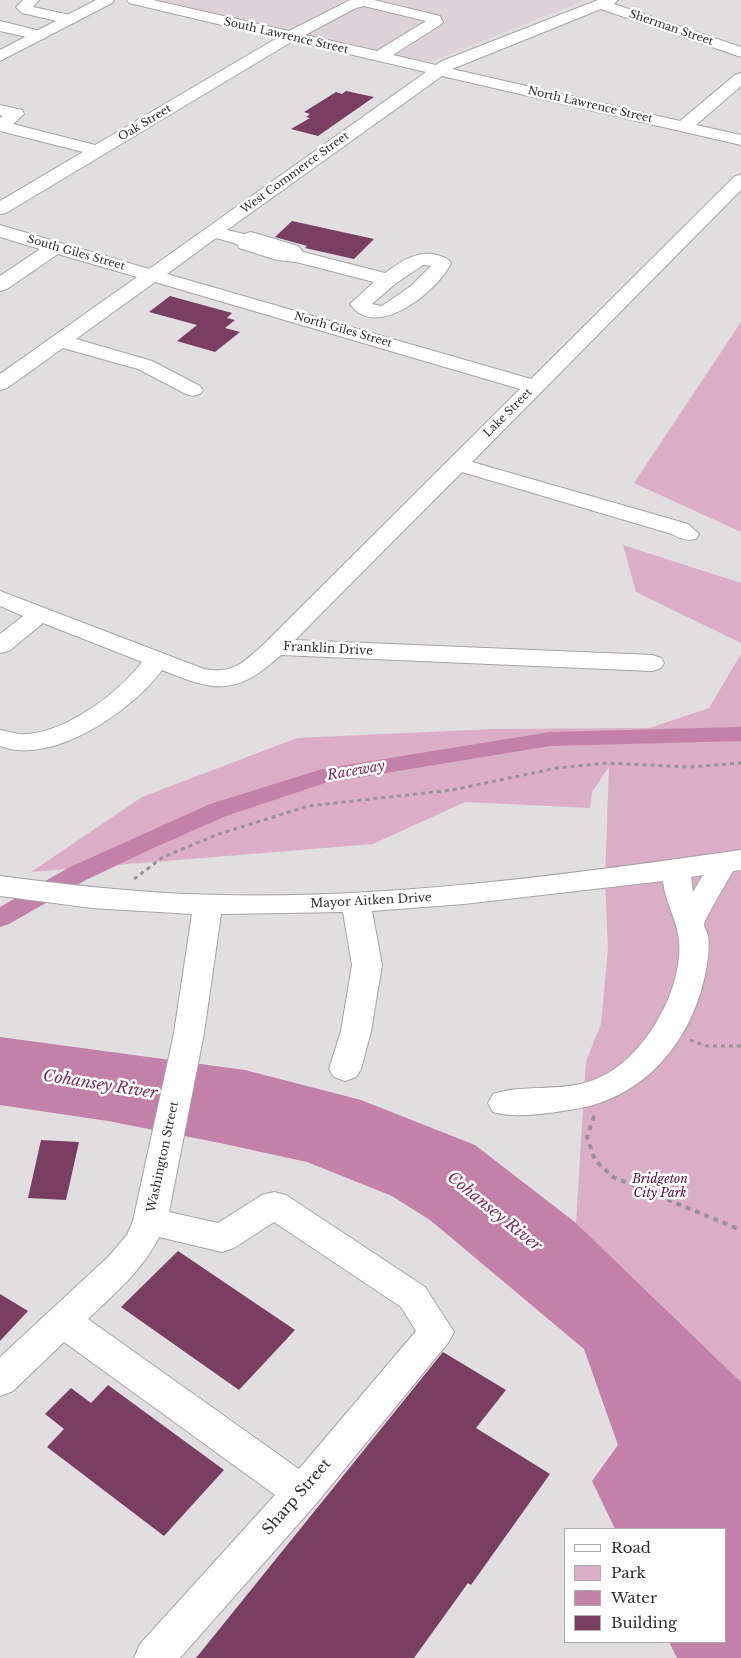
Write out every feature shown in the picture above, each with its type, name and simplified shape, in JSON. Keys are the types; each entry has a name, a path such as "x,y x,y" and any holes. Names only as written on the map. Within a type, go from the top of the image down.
{"main road":[{"path":"32,0 22,7 27,10 70,19"},
{"path":"0,56 108,0"},
{"name":"South Lawrence Street","path":"134,0 438,70"},
{"name":"Oak Street","path":"0,209 290,36 356,2 364,2 435,19 435,22 380,57"},
{"name":"Sherman Street","path":"606,2 741,52"},
{"name":"West Commerce Street","path":"0,384 438,70 448,64 606,2"},
{"path":"0,26 40,35"},
{"name":"North Lawrence Street","path":"438,70 741,140"},
{"path":"683,126 741,78"},
{"path":"0,110 16,114 4,123 1,128 98,151"},
{"name":"Lake Street","path":"275,647 741,180"},
{"name":"South Giles Street","path":"0,231 152,275"},
{"path":"212,232 257,244 284,256 296,256 388,280"},
{"path":"0,285 55,247"},
{"name":"North Giles Street","path":"152,275 535,386"},
{"path":"60,341 144,366 193,390"},
{"path":"457,464 680,529 688,534"},
{"name":"Franklin Drive","path":"0,598 208,678 232,679 258,663 275,647 652,663"},
{"path":"0,646 40,614"},
{"path":"0,738 11,743 31,742 66,733 116,701 141,679 157,659"},
{"path":"691,922 733,861"},
{"name":"Mayor Aitken Drive","path":"0,886 124,900 208,905 356,902 455,896 583,883 733,861"},
{"path":"504,1103 553,1100 603,1090 635,1069 661,1042 688,983 694,948 691,922 681,900 676,869"},
{"path":"345,1069 356,1031 367,965 356,902"},
{"name":"Washington Street","path":"0,1380 120,1267 139,1244 150,1222 189,1033 208,905"},
{"name":"Sharp Street","path":"150,1222 222,1238 274,1205 413,1297 436,1332 302,1492 154,1658"},
{"path":"63,1320 302,1492"}],"path":[{"path":"124,900 135,878 163,857 220,834 308,806 452,790 557,768 607,764 689,767 741,763"},
{"path":"666,1032 707,1046 741,1046"},
{"path":"603,1090 587,1137 595,1160 613,1176 741,1230"}],"shaded area":[{"path":"136,0 585,0 435,60 423,62"}],"green space":[{"path":"741,322 741,532 634,483"},
{"path":"623,545 741,583 741,643 636,592"},
{"name":"Bridgeton City Park","path":"741,654 741,1382 576,1223 586,1061 601,1024 608,949 605,879 609,767 592,792 590,808 465,802 373,844 31,872 142,797 297,738 493,729 649,728 709,708"}],"water":[{"name":"Cohansey River","path":"0,1037 245,1070 361,1100 475,1145 576,1223 741,1382 741,1658 677,1658 670,1643 726,1643 726,1528 615,1528 592,1481 618,1445 584,1349 430,1220 392,1196 307,1162 108,1121 0,1105"}],"building":[{"path":"346,91 374,97 318,136 291,129 310,118 306,117 310,114 304,112 336,92 342,94"},
{"path":"292,221 374,239 354,259 305,248 307,246 275,237"},
{"path":"170,296 232,313 227,318 235,320 225,328 240,332 215,352 177,341 197,325 149,312"},
{"path":"41,1140 79,1142 66,1200 28,1198"},
{"path":"178,1251 295,1330 239,1390 121,1307"},
{"path":"0,1294 28,1311 0,1341"},
{"path":"443,1352 506,1390 476,1428 550,1474 471,1585 468,1583 414,1658 196,1658"},
{"path":"108,1385 224,1470 164,1536 47,1447 64,1429 45,1414 71,1388 91,1403"}],"waterway":[{"name":"Raceway","path":"0,918 77,874 218,810 322,776 550,739 741,734"}]}
